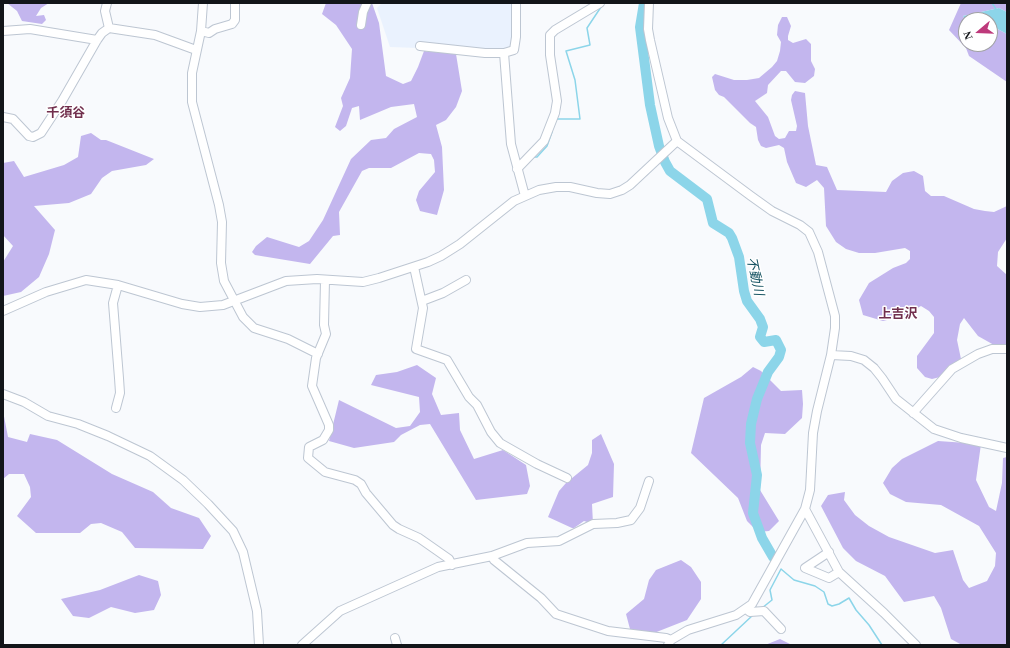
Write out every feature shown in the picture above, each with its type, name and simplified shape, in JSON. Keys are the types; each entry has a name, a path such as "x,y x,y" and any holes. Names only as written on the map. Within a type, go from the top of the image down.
{"street":[{"path":"107,3 105,12 109,28"},
{"path":"203,3 201,31 192,73 192,102 220,205 222,222 221,263 224,280 243,317 254,328 288,339 318,354"},
{"path":"201,31 209,33 215,29 232,24 235,20 235,3"},
{"path":"362,24 363,12 367,3"},
{"path":"420,46 485,53 504,53 514,50 516,44 516,3"},
{"path":"517,169 544,141 555,113 557,101 550,57 550,35 555,30 600,3"},
{"path":"492,556 494,560 541,598 556,614 608,631 666,638 670,643 688,630 736,615 746,609 756,599 805,509 810,490 813,433 835,331 835,316 818,252 809,232 800,224 772,211 674,144 648,29 649,3"},
{"path":"3,117 13,120 33,138 41,134 102,32 109,28 155,35 196,50"},
{"path":"3,31 30,29 97,40"},
{"path":"504,53 511,144 525,196"},
{"path":"3,311 72,283 86,280 118,286 182,304 200,307 223,305 286,281 301,279 363,282 414,267 441,256 460,244 499,213 525,196 539,190 556,187 576,188 597,194 610,194 630,185 674,144"},
{"path":"414,267 422,301 423,315 416,349 447,360 500,443 537,464 567,478"},
{"path":"325,280 324,325 326,334 318,354 312,386 329,424 329,430 323,440 309,447 308,458 325,472 355,480 361,484 366,494 393,525 419,538 449,559 452,565"},
{"path":"422,301 443,293 466,280"},
{"path":"116,408 120,393 113,303 118,286"},
{"path":"913,413 952,369 978,354 992,349 1007,349"},
{"path":"830,355 851,356 864,360 874,368 896,399 934,428 961,438 1007,448"},
{"path":"3,394 24,402 48,416 78,424 108,436 150,456 183,480 208,504 233,531 243,552 257,611 259,645"},
{"path":"302,645 340,611 438,567 492,556 527,542 559,541 593,524 617,523 631,520 640,508 649,481"},
{"path":"805,509 839,572 884,613 916,645"},
{"path":"829,552 804,568 829,578 839,572"},
{"path":"746,609 750,612 764,611 781,629"}],"shaded area":[{"path":"7,3 49,3 41,8 36,16 44,15 46,20 42,24 22,21 17,11"},
{"path":"326,3 372,3 379,23 386,76 403,84 411,81 424,51 456,54 462,91 456,107 446,120 436,125 442,147 444,190 437,215 420,211 416,200 419,191 435,172 434,160 431,154 419,153 391,168 369,168 362,171 339,212 340,235 333,236 310,264 255,255 252,252 256,246 267,237 299,247 309,241 323,220 351,159 371,140 386,138 394,129 417,117 414,104 391,107 360,120 359,106 352,108 346,126 340,131 335,127 343,106 341,98 350,78 352,49 336,25 322,14"},
{"path":"382,3 514,3 512,46 500,51 390,47 377,8"},
{"path":"961,3 1007,3 1007,12 999,8 981,12 958,12 958,40 949,30"},
{"path":"782,17 787,17 791,26 788,40 793,43 806,39 811,44 811,61 815,69 814,76 805,83 795,82 786,71 781,71 768,85 767,93 755,101 768,117 775,136 779,139 785,138 789,131 796,131 797,126 791,100 792,95 795,91 805,93 808,126 816,165 827,167 837,190 886,192 892,181 903,173 914,171 923,176 925,191 931,196 944,196 974,209 985,211 994,212 1007,206 1007,238 998,252 997,266 1007,275 1007,346 994,345 978,336 964,318 960,324 957,340 961,359 940,377 932,379 925,377 917,368 917,356 934,333 934,317 929,311 921,306 903,316 883,321 863,315 859,300 869,283 893,268 906,263 910,259 910,251 905,248 875,253 859,253 846,249 836,242 826,226 824,188 817,180 806,187 796,183 787,162 784,148 779,145 766,148 761,146 758,140 756,127 715,90 712,77 715,74 734,80 747,80 759,78 772,67 777,61 780,51 781,42 777,35 778,25"},
{"path":"998,29 1007,34 1007,82 969,56 968,52 998,52"},
{"path":"91,133 101,140 106,140 154,159 146,165 112,171 102,178 91,194 69,203 34,206 55,230 49,254 39,277 21,292 3,296 3,262 13,246 3,235 3,163 14,161 24,177 64,165 78,157 81,136"},
{"path":"417,365 436,378 432,394 441,415 459,413 460,430 474,459 503,450 526,465 530,486 527,494 476,500 430,424 420,425 401,435 394,442 354,448 329,441 339,400 396,428 410,426 420,412 419,397 371,385 376,375 397,372"},
{"path":"753,367 761,371 781,391 802,390 803,404 802,418 785,434 765,433 761,445 760,490 779,521 769,531 758,532 747,521 738,498 691,453 704,398 741,377"},
{"path":"3,411 8,437 27,442 30,434 57,440 112,474 153,492 171,508 199,518 211,536 203,549 135,548 122,532 101,523 91,524 80,533 36,533 17,516 31,497 30,487 24,474 9,474 3,479"},
{"path":"601,434 614,464 613,497 592,504 593,524 584,521 572,528 548,517 559,491 566,483 588,465 592,453 592,440"},
{"path":"938,441 981,444 976,480 989,507 996,511 1002,483 1003,458 1007,457 1007,645 962,645 951,639 941,608 934,596 904,602 885,576 856,561 843,548 821,506 828,495 845,492 844,500 855,515 869,526 889,537 935,553 953,550 963,580 969,588 987,581 995,566 996,553 979,526 941,505 906,502 890,494 883,483 892,468 902,459"},
{"path":"681,560 691,567 701,582 701,599 687,620 654,633 630,629 626,614 644,599 649,580 656,570"},
{"path":"139,575 158,581 161,595 154,610 135,613 111,607 89,618 73,616 61,599 100,590"},
{"path":"780,639 792,645 765,645"}],"water":[{"path":"999,8 1007,12 1007,34 998,29 998,12 981,12"}],"waterway":[{"name":"不動川","path":"644,3 640,27 650,105 659,146 665,162 670,171 707,199 713,223 729,233 739,257 747,301 760,319 763,327 760,337 764,342 776,340 781,350 779,357 768,372 757,399 751,424 750,443 757,475 753,513 762,538 773,557"},
{"path":"992,3 996,9"},
{"path":"556,119 580,119 575,80 566,51 590,45 587,28 601,7"},
{"path":"534,157 537,157 547,146 552,132"},
{"path":"762,608 772,600 770,590 781,569 794,580 815,586 824,592 828,604 832,606 849,598 882,645"},
{"path":"721,645 753,615"}],"district":[{"name":"千須谷","path":"66,112"},
{"name":"上吉沢","path":"898,313"}]}
